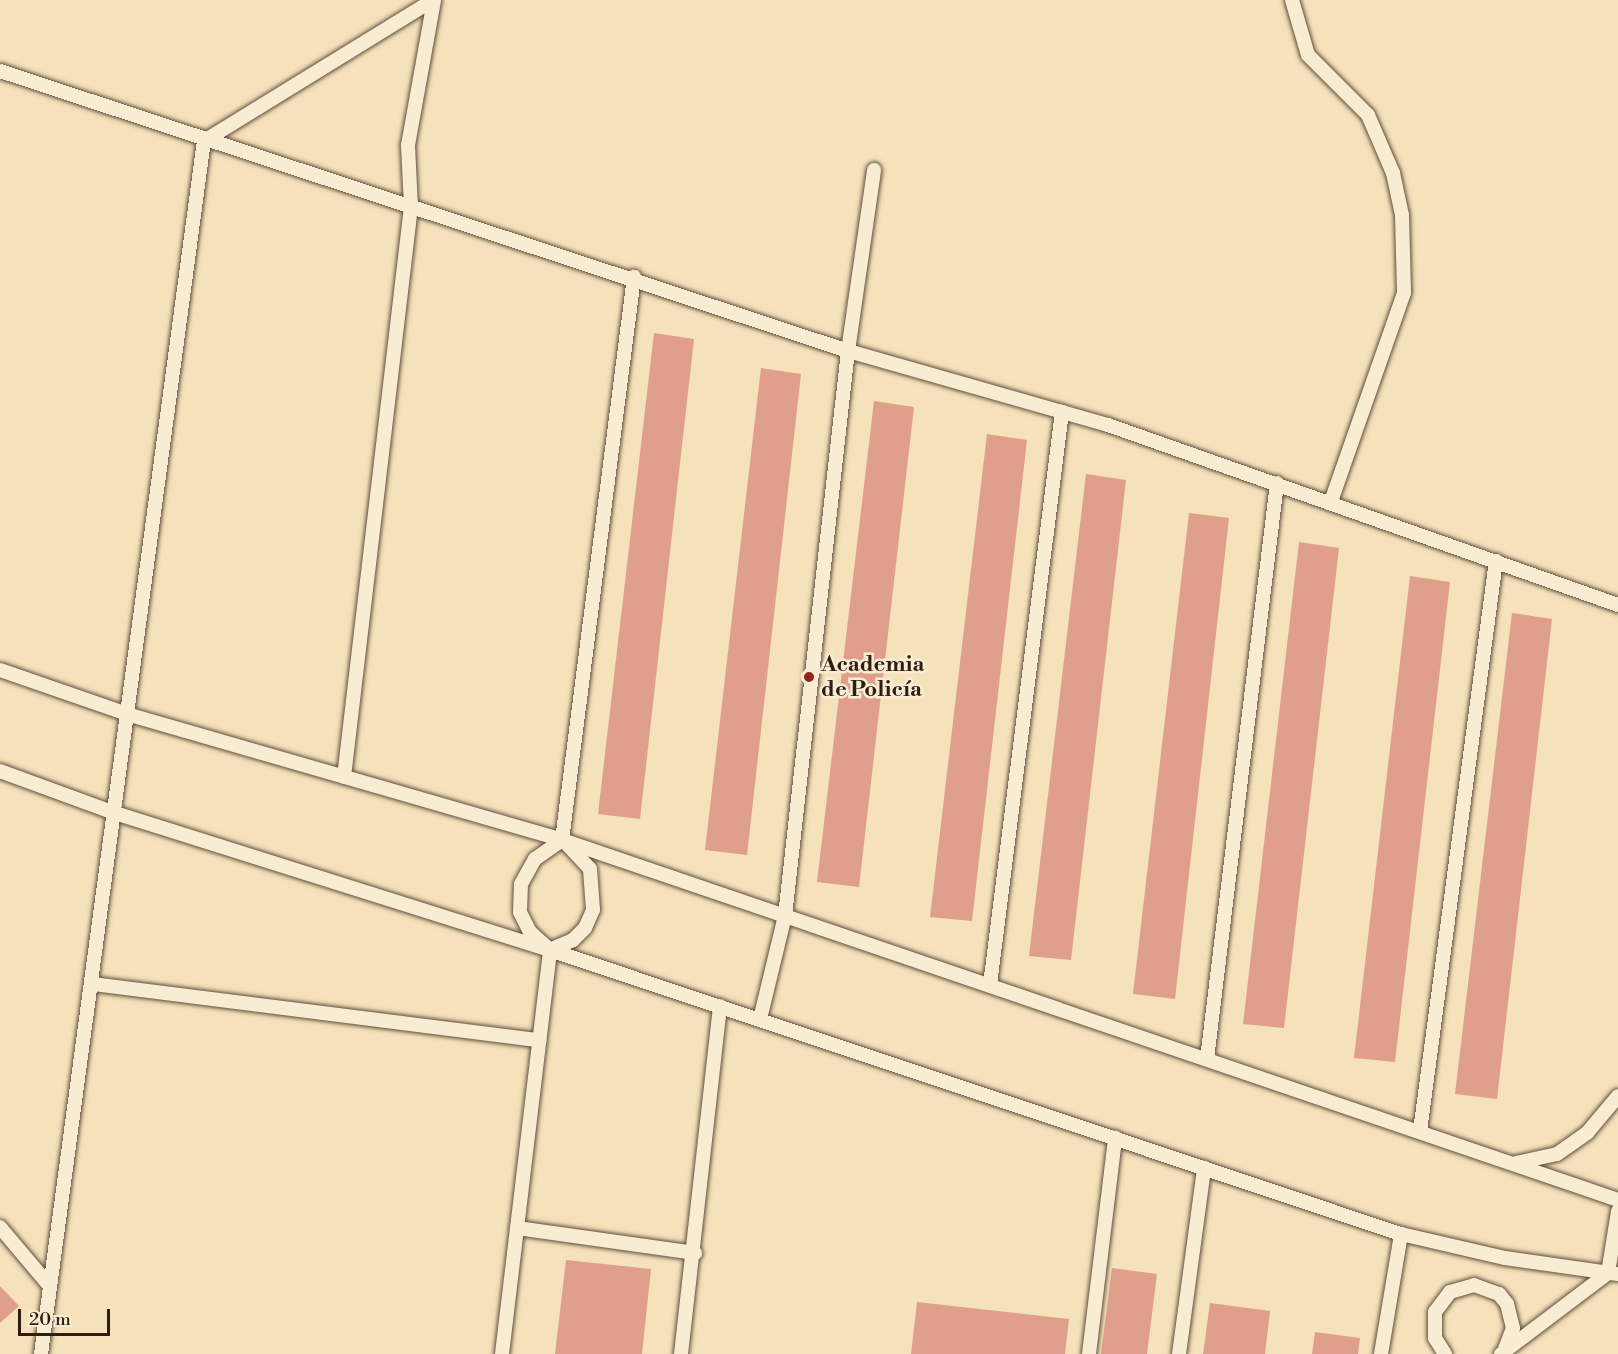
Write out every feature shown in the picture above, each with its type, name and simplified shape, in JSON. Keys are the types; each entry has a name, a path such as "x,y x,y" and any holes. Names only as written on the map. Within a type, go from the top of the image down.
{"lane":[{"path":"204,141 434,0"},
{"path":"344,777 411,207 408,145 434,0"},
{"path":"1292,0 1308,55 1368,115 1393,173 1402,215 1404,293 1331,502"},
{"path":"0,72 204,141 633,277 848,351 1062,412 1277,483 1618,605"},
{"path":"41,1354 48,1284 130,716 204,141"},
{"path":"760,1019 785,915 848,351 874,170"},
{"path":"550,950 530,932 520,912 521,884 535,859 562,840 633,277"},
{"path":"990,985 1062,412"},
{"path":"1207,1059 1277,483"},
{"path":"1420,1131 1496,561"},
{"path":"0,670 130,716 562,840 1618,1200"},
{"path":"0,771 115,813 550,950 1401,1234 1505,1258 1613,1274"},
{"path":"550,950 573,940 593,910 590,869 562,840"},
{"path":"502,1354 550,950"},
{"path":"93,984 539,1040"},
{"path":"681,1354 695,1253 720,1006"},
{"path":"1514,1163 1557,1154 1587,1133 1618,1096"},
{"path":"1089,1354 1115,1138"},
{"path":"1179,1354 1204,1168"},
{"path":"1613,1274 1618,1211"},
{"path":"0,1227 48,1284"},
{"path":"517,1228 695,1253"},
{"path":"1381,1354 1401,1234"},
{"path":"1500,1354 1613,1274"},
{"path":"1445,1354 1435,1338 1435,1312 1450,1292 1474,1285 1499,1294 1512,1316 1510,1340 1500,1354"}],"building":[{"path":"654,333 694,339 640,819 598,814"},
{"path":"761,368 801,374 747,855 705,850"},
{"path":"874,401 914,407 859,887 817,882"},
{"path":"987,434 1027,440 972,921 930,917"},
{"path":"1086,474 1126,480 1071,960 1029,956"},
{"path":"1189,513 1229,518 1175,999 1133,994"},
{"path":"1299,542 1339,548 1284,1028 1243,1024"},
{"path":"1410,576 1450,582 1395,1062 1354,1058"},
{"path":"1512,613 1552,619 1497,1099 1455,1094"},
{"path":"566,1260 651,1269 642,1354 555,1354"},
{"path":"1112,1268 1157,1274 1147,1354 1101,1354"},
{"path":"0,1286 19,1306 0,1323"},
{"path":"917,1302 1069,1319 1065,1354 911,1354"},
{"path":"1210,1303 1270,1311 1265,1354 1203,1354"},
{"path":"1315,1332 1360,1338 1358,1354 1312,1354"}],"place":[{"name":"Academia de Policía","path":"809,677"}]}
